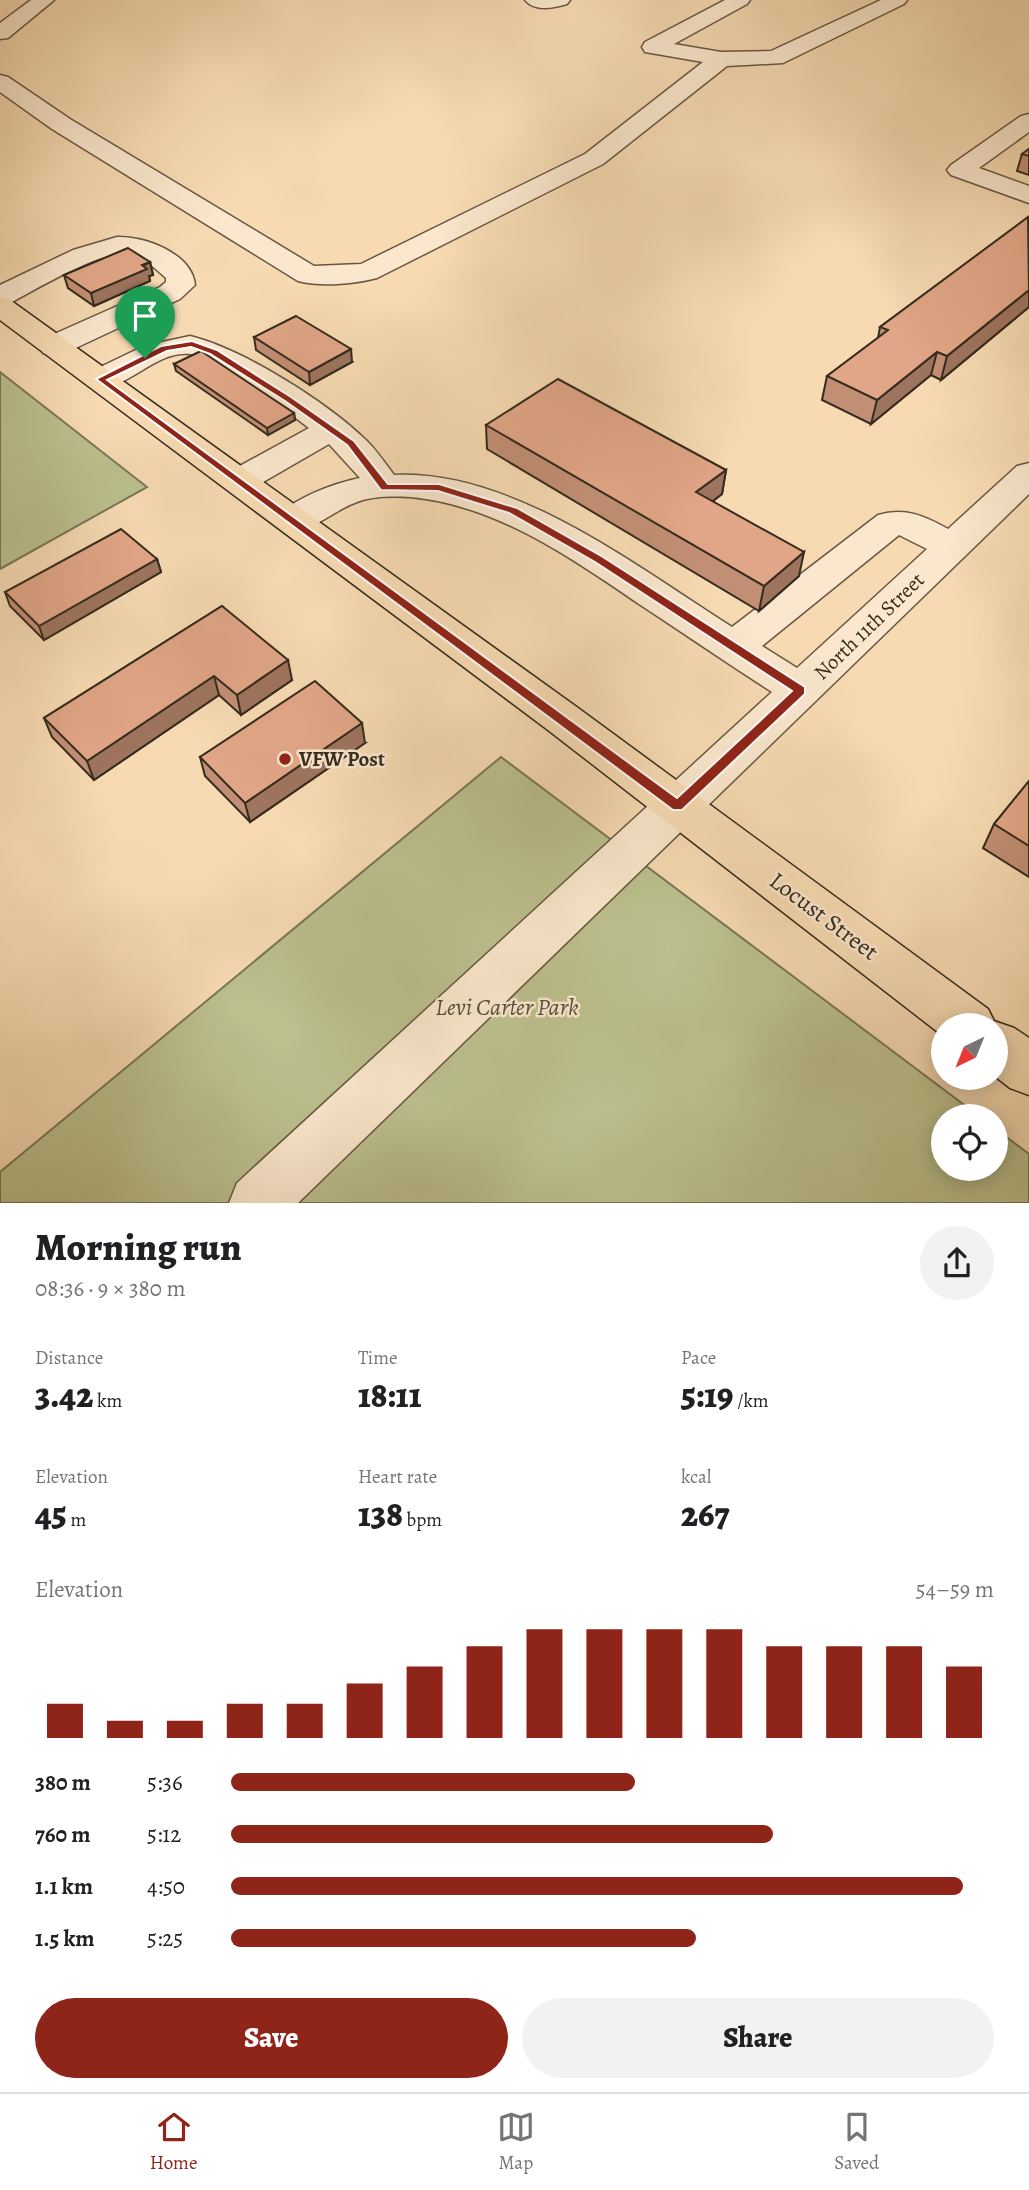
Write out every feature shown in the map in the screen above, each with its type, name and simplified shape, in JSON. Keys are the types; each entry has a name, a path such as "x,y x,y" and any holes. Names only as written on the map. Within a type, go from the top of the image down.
{"main road":[{"name":"Locust Street","path":"0,306 678,806 953,1013"},
{"path":"1008,1054 1029,1070"}],"street":[{"path":"0,33 44,0"},
{"path":"535,0 559,0"},
{"path":"740,0 653,47 721,59 775,58 897,0"},
{"path":"0,82 61,124 308,275 367,272 594,159 721,59"},
{"path":"1029,121 960,170 1029,195"},
{"path":"0,297 103,248 129,245 146,251 180,275 181,285 170,293 54,346"},
{"path":"101,324 145,358"},
{"path":"101,379 164,348 192,344 213,352 351,443 385,488"},
{"path":"239,481 331,429"},
{"name":"North 11th Street","path":"257,1203 1029,474"},
{"path":"293,521 332,498 365,488 439,487 513,510 599,559 801,690"},
{"path":"733,647 891,523 910,524 952,547"}],"green space":[{"path":"0,372 147,487 0,569"},
{"name":"Levi Carter Park","path":"501,757 931,1080 931,1090 944,1090 963,1104 931,1104 931,1181 1008,1181 1008,1138 1029,1154 1029,1203 0,1203 0,1172"}],"building":[{"path":"1028,217 1029,290 947,356 937,352 877,400 827,376 888,330 880,327"},
{"path":"128,248 150,262 142,265 147,269 91,293 64,275"},
{"path":"296,316 351,349 309,372 254,337"},
{"path":"201,351 294,413 267,428 174,364"},
{"path":"558,379 726,470 696,492 804,552 764,586 486,425"},
{"path":"121,529 157,559 39,626 5,592"},
{"path":"222,606 288,660 237,695 214,676 87,761 44,718"},
{"name":"VFW Post","path":"315,681 362,723 245,803 200,757"},
{"path":"1029,781 1029,846 994,824"}],"place":[{"name":"VFW Post","path":"285,759"}],"route":[{"path":"192,344 213,352 351,443 385,488 439,487 513,510 599,559 801,690 678,806 101,379 145,358 164,348 192,344"}]}
